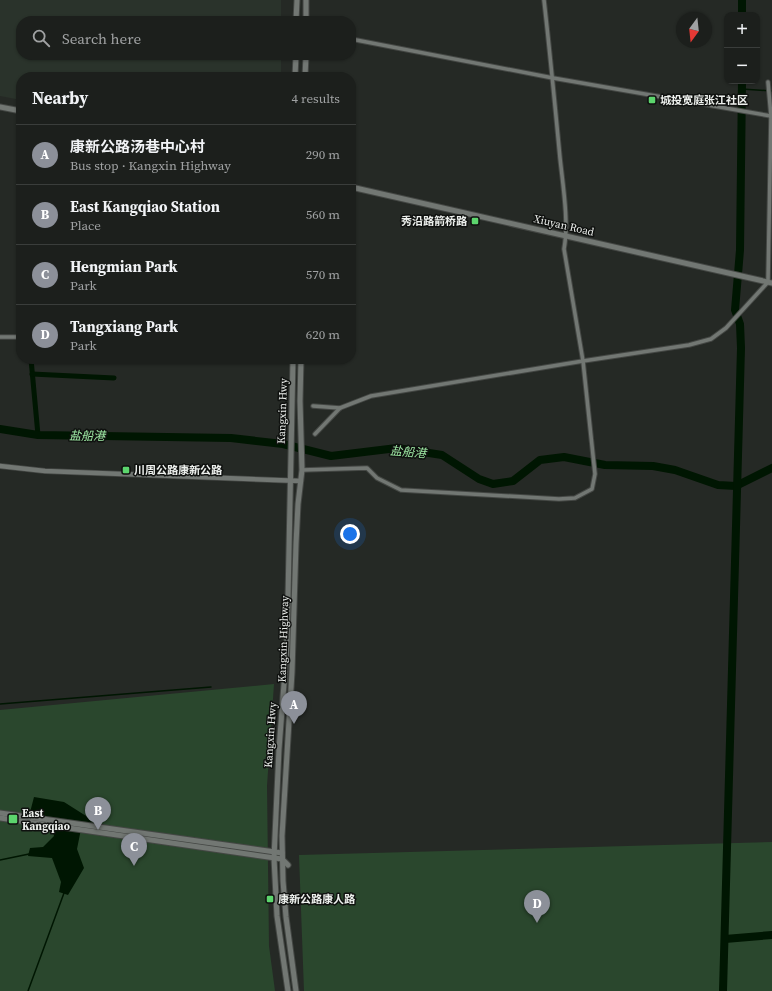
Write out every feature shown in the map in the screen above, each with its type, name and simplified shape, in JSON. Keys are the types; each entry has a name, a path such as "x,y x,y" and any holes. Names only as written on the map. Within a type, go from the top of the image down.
{"main road":[{"path":"296,16 297,0"},
{"path":"306,0 306,16"},
{"path":"295,72 296,60"},
{"path":"305,72 306,60"},
{"path":"0,107 16,110"},
{"name":"Xiuyan Road","path":"356,188 770,282"},
{"name":"Kangxin Hwy","path":"288,991 278,916 274,852 279,749 287,645 294,364"},
{"name":"Kangxin Highway","path":"296,991 286,920 282,836 292,672 296,544 302,467 301,364"},
{"path":"0,813 274,852 282,856 288,865"},
{"path":"0,818 274,858 282,856"}],"street":[{"path":"302,467 367,468 377,478 401,490 532,498 575,498 592,489 595,474 582,361 564,249 566,236 553,78 544,0"},
{"path":"356,40 553,78 772,116"},
{"path":"315,434 340,408 371,396 689,345 711,339 726,328 770,282 772,116 768,82"},
{"path":"0,337 16,337"},
{"path":"313,406 340,408"},
{"path":"0,466 45,471 301,481"}],"shaded area":[{"path":"0,0 281,0 281,16 16,16 16,60 281,60 281,72 16,72 16,99 0,96"},
{"path":"34,797 64,802 94,821 81,829 77,849 84,868 68,895 59,892 61,882 52,858 28,856 30,848 43,847 54,836 51,825 37,818 27,824"}],"green space":[{"path":"274,684 267,786 269,946 275,991 0,991 0,710"},
{"path":"772,842 772,991 304,991 299,855"}],"waterway":[{"path":"742,0 742,12"},
{"path":"723,991 741,348 740,324 735,310 740,250 742,84"},
{"path":"742,89 772,91"},
{"path":"31,364 38,435"},
{"path":"32,374 114,378"},
{"name":"盐船港","path":"0,429 38,435 231,438 283,444 331,456 397,448 442,455 479,479 493,484 513,481 540,460 564,457 605,465 653,466 675,470 718,485 736,486 772,468"},
{"path":"0,704 211,687"},
{"path":"0,860 29,854"},
{"path":"28,991 64,893"},
{"path":"725,939 772,935"}],"place":[{"name":"城投宽庭张江社区","path":"652,100"},
{"name":"秀沿路箭桥路","path":"475,221"},
{"name":"川周公路康新公路","path":"126,470"},
{"name":"康新公路汤巷中心村","path":"294,724"},
{"name":"East Kangqiao","path":"13,819"},
{"name":"East Kangqiao Station","path":"98,830"},
{"name":"Hengmian Park","path":"134,866"},
{"name":"康新公路康人路","path":"270,899"},
{"name":"Tangxiang Park","path":"537,923"}]}
